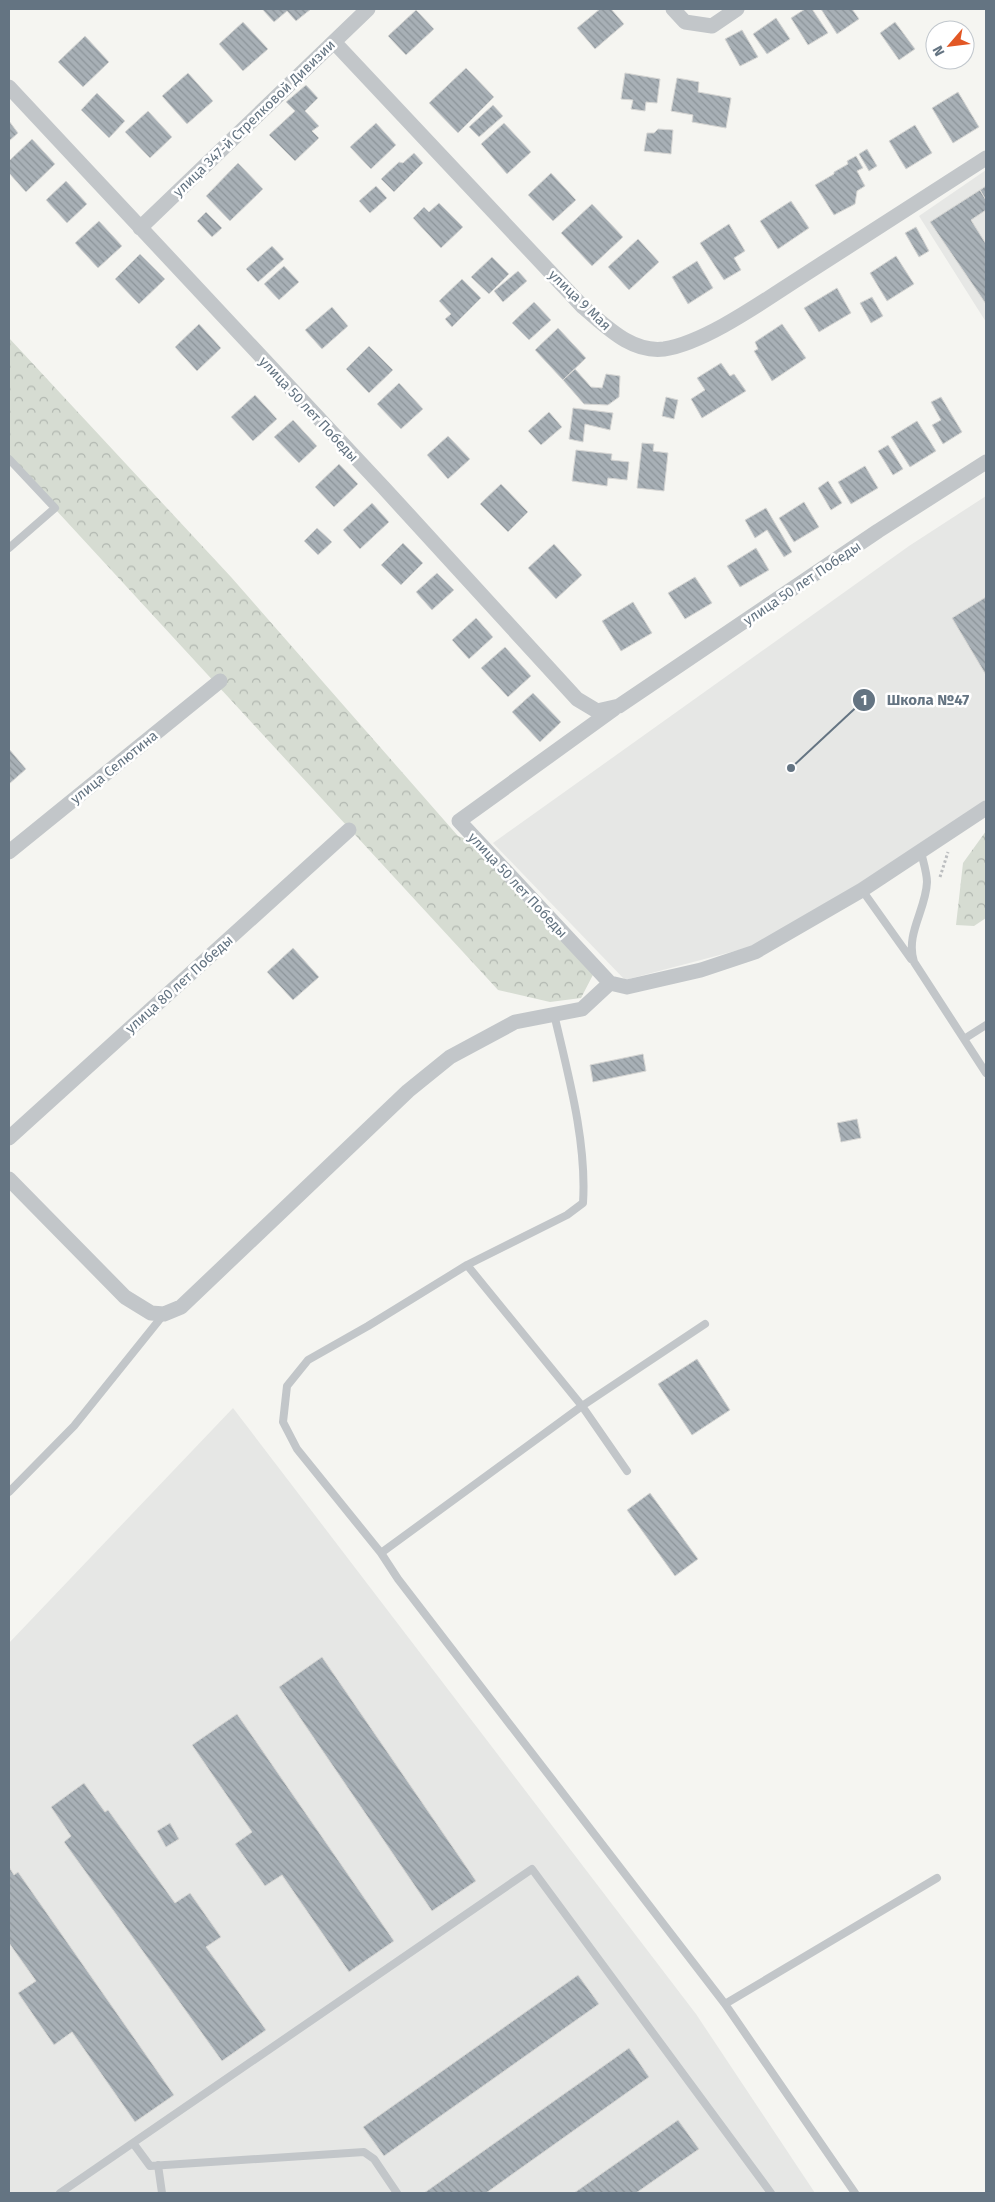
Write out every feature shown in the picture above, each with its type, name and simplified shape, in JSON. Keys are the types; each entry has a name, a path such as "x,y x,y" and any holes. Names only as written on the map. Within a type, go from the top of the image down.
{"street":[{"name":"улица 347-й Стрелковой Дивизии","path":"140,228 368,9"},
{"path":"673,9 685,22 712,26 736,9"},
{"name":"улица 9 Мая","path":"334,42 583,307 616,335 640,348 664,349 691,341 740,316 986,158"},
{"name":"улица 50 лет Победы","path":"9,87 384,488 577,699 597,711 619,706"},
{"name":"улица 50 лет Победы","path":"610,983 459,821 619,706 878,531 986,462"},
{"name":"улица Селютина","path":"9,852 220,681"},
{"path":"9,1179 125,1297 151,1313 164,1314 181,1307 408,1091 450,1057 515,1022 582,1009 610,983 627,987 701,970 755,952 862,890 986,808"},
{"name":"улица 80 лет Победы","path":"9,1138 349,830"}],"lane":[{"path":"9,459 55,508 9,548"},
{"path":"914,962 911,953 912,938 927,882 921,852"},
{"path":"862,890 914,962 986,1073"},
{"path":"554,1014 574,1101 585,1180 583,1203 567,1215 467,1265 368,1326 308,1360 287,1386 283,1422 297,1449 381,1553 404,1587 725,2004 855,2193"},
{"path":"964,1039 986,1026"},
{"path":"467,1265 582,1406 627,1471"},
{"path":"9,1492 74,1426 164,1314"},
{"path":"381,1553 582,1406 705,1324"},
{"path":"60,2193 532,1869 771,2193"},
{"path":"725,2004 937,1878"},
{"path":"133,2143 150,2166 364,2152 374,2159 397,2193"},
{"path":"158,2165 162,2193"}],"path":[{"path":"939,879 948,853 953,846"}],"shaded area":[{"path":"986,170 986,322 919,216"},
{"path":"986,496 986,800 857,885 750,947 625,980 493,843 909,546"},
{"path":"233,1408 696,2014 815,2193 9,2193 9,1643"}],"green space":[{"path":"9,338 231,577 458,836 478,844 596,969 581,998 550,1002 498,990 9,459"},
{"path":"986,831 986,918 974,926 956,925 963,863"}],"building":[{"path":"262,9 311,9 296,21 287,11 274,22"},
{"path":"600,9 611,9 624,24 595,49 577,28"},
{"path":"805,9 812,9 828,33 808,45 791,18"},
{"path":"821,9 852,9 859,19 837,34"},
{"path":"416,10 434,29 406,55 388,36"},
{"path":"776,18 790,39 767,54 753,34"},
{"path":"243,22 268,49 243,71 219,44"},
{"path":"895,22 915,49 899,60 880,33"},
{"path":"742,30 758,57 740,66 725,39"},
{"path":"85,36 109,62 83,87 58,62"},
{"path":"466,68 494,97 458,133 429,103"},
{"path":"188,73 213,101 187,124 162,96"},
{"path":"625,73 660,79 657,103 646,102 645,111 631,109 633,100 621,99"},
{"path":"677,78 699,82 698,92 731,98 726,128 692,122 693,115 671,111"},
{"path":"306,85 318,98 305,111 319,126 312,131 319,138 295,161 269,135 295,111 286,102"},
{"path":"958,92 979,127 953,143 932,108"},
{"path":"97,93 125,121 109,138 81,110"},
{"path":"493,105 503,116 479,137 469,127"},
{"path":"148,111 172,137 150,158 125,132"},
{"path":"9,121 18,133 9,141"},
{"path":"376,123 396,145 371,169 350,147"},
{"path":"504,123 531,152 507,174 481,144"},
{"path":"915,125 932,153 906,169 889,141"},
{"path":"658,129 673,130 671,154 644,151 647,133 654,133"},
{"path":"32,139 55,164 26,192 9,173 9,161"},
{"path":"867,149 877,166 869,171 859,154"},
{"path":"414,153 423,163 394,192 381,179 399,162 403,163"},
{"path":"856,156 863,168 857,171 865,186 857,191 855,204 834,215 815,185 834,174 834,172 848,164 847,161"},
{"path":"238,163 263,189 230,221 206,196"},
{"path":"551,173 576,200 553,221 528,195"},
{"path":"66,181 87,204 67,223 46,200"},
{"path":"376,186 387,198 370,213 359,201"},
{"path":"986,186 986,200 980,190"},
{"path":"980,190 986,200 986,210 971,220 986,244 986,304 930,222"},
{"path":"791,201 809,228 778,249 760,221"},
{"path":"439,203 463,227 441,248 413,218 424,207 429,212"},
{"path":"592,204 623,237 592,266 561,233"},
{"path":"206,212 222,228 212,237 197,221"},
{"path":"99,221 122,246 98,268 75,243"},
{"path":"729,224 745,251 734,258 741,270 724,280 700,243"},
{"path":"916,227 929,251 919,257 905,233"},
{"path":"638,239 659,262 629,290 608,267"},
{"path":"272,246 284,259 258,282 246,269"},
{"path":"140,254 165,279 139,304 115,279"},
{"path":"896,256 914,284 887,301 870,273"},
{"path":"492,257 509,274 489,294 471,277"},
{"path":"697,261 713,288 688,304 672,277"},
{"path":"284,266 299,282 279,300 264,284"},
{"path":"518,271 527,281 503,302 494,291"},
{"path":"462,279 481,298 452,327 445,319 451,314 439,301"},
{"path":"837,288 851,313 819,332 804,308"},
{"path":"872,297 883,316 871,323 860,303"},
{"path":"534,302 551,320 529,340 512,323"},
{"path":"332,307 348,326 322,349 305,330"},
{"path":"199,324 221,348 197,371 175,347"},
{"path":"782,324 806,358 772,381 754,351 758,349 755,342"},
{"path":"558,328 586,358 563,380 535,350"},
{"path":"369,346 393,370 369,393 346,369"},
{"path":"721,363 730,376 734,374 746,391 702,418 691,399 705,390 697,378"},
{"path":"575,369 591,387 602,388 606,374 620,376 619,397 608,405 584,404 563,380"},
{"path":"399,383 423,409 401,429 377,404"},
{"path":"255,395 277,419 253,441 231,417"},
{"path":"666,397 678,400 674,419 662,416"},
{"path":"941,397 962,432 943,444 932,425 941,420 931,402"},
{"path":"573,408 613,413 610,430 585,424 583,442 569,439"},
{"path":"549,412 562,427 541,445 528,431"},
{"path":"293,420 317,446 299,463 274,437"},
{"path":"917,421 936,451 910,467 891,437"},
{"path":"448,436 470,459 448,479 427,455"},
{"path":"642,443 654,444 653,451 668,453 664,491 637,488"},
{"path":"888,445 903,469 893,475 878,451"},
{"path":"576,450 612,454 611,460 629,462 627,480 608,478 607,486 572,481"},
{"path":"339,464 358,484 334,507 315,487"},
{"path":"865,466 878,488 851,504 838,482"},
{"path":"828,481 842,503 831,510 818,488"},
{"path":"501,484 528,512 508,532 480,504"},
{"path":"804,502 819,527 794,542 779,518"},
{"path":"372,503 389,522 360,549 343,530"},
{"path":"766,508 792,552 784,557 767,530 755,538 745,520"},
{"path":"317,528 332,542 318,555 304,541"},
{"path":"403,543 423,563 401,585 381,565"},
{"path":"554,544 582,575 556,599 528,568"},
{"path":"756,548 769,570 740,587 727,566"},
{"path":"437,573 454,590 432,610 416,592"},
{"path":"695,577 712,603 685,619 668,593"},
{"path":"986,597 986,675 952,618"},
{"path":"633,602 652,633 621,651 602,621"},
{"path":"476,618 493,637 469,659 452,640"},
{"path":"505,647 531,676 508,697 481,668"},
{"path":"533,693 561,722 540,742 512,712"},
{"path":"9,749 26,769 9,784"},
{"path":"293,948 319,977 293,1000 267,972"},
{"path":"643,1054 646,1071 593,1082 590,1065"},
{"path":"857,1119 861,1138 841,1142 837,1123"},
{"path":"697,1359 730,1410 692,1435 658,1384"},
{"path":"650,1493 698,1559 675,1576 627,1510"},
{"path":"322,1657 476,1881 432,1911 279,1687"},
{"path":"237,1714 394,1941 349,1972 282,1875 265,1886 235,1844 252,1832 192,1745"},
{"path":"84,1783 105,1812 108,1810 175,1903 190,1893 221,1937 206,1947 266,2030 222,2061 64,1842 71,1836 51,1807"},
{"path":"170,1823 179,1839 166,1847 157,1831"},
{"path":"9,1867 14,1875 18,1872 174,2095 135,2122 72,2032 54,2045 18,1993 36,1981 9,1943"},
{"path":"578,1975 599,2004 384,2156 363,2127"},
{"path":"629,2048 649,2077 486,2193 424,2193"},
{"path":"678,2120 699,2149 636,2193 574,2193"}],"place":[{"name":"Школа №47","path":"791,768"}]}
